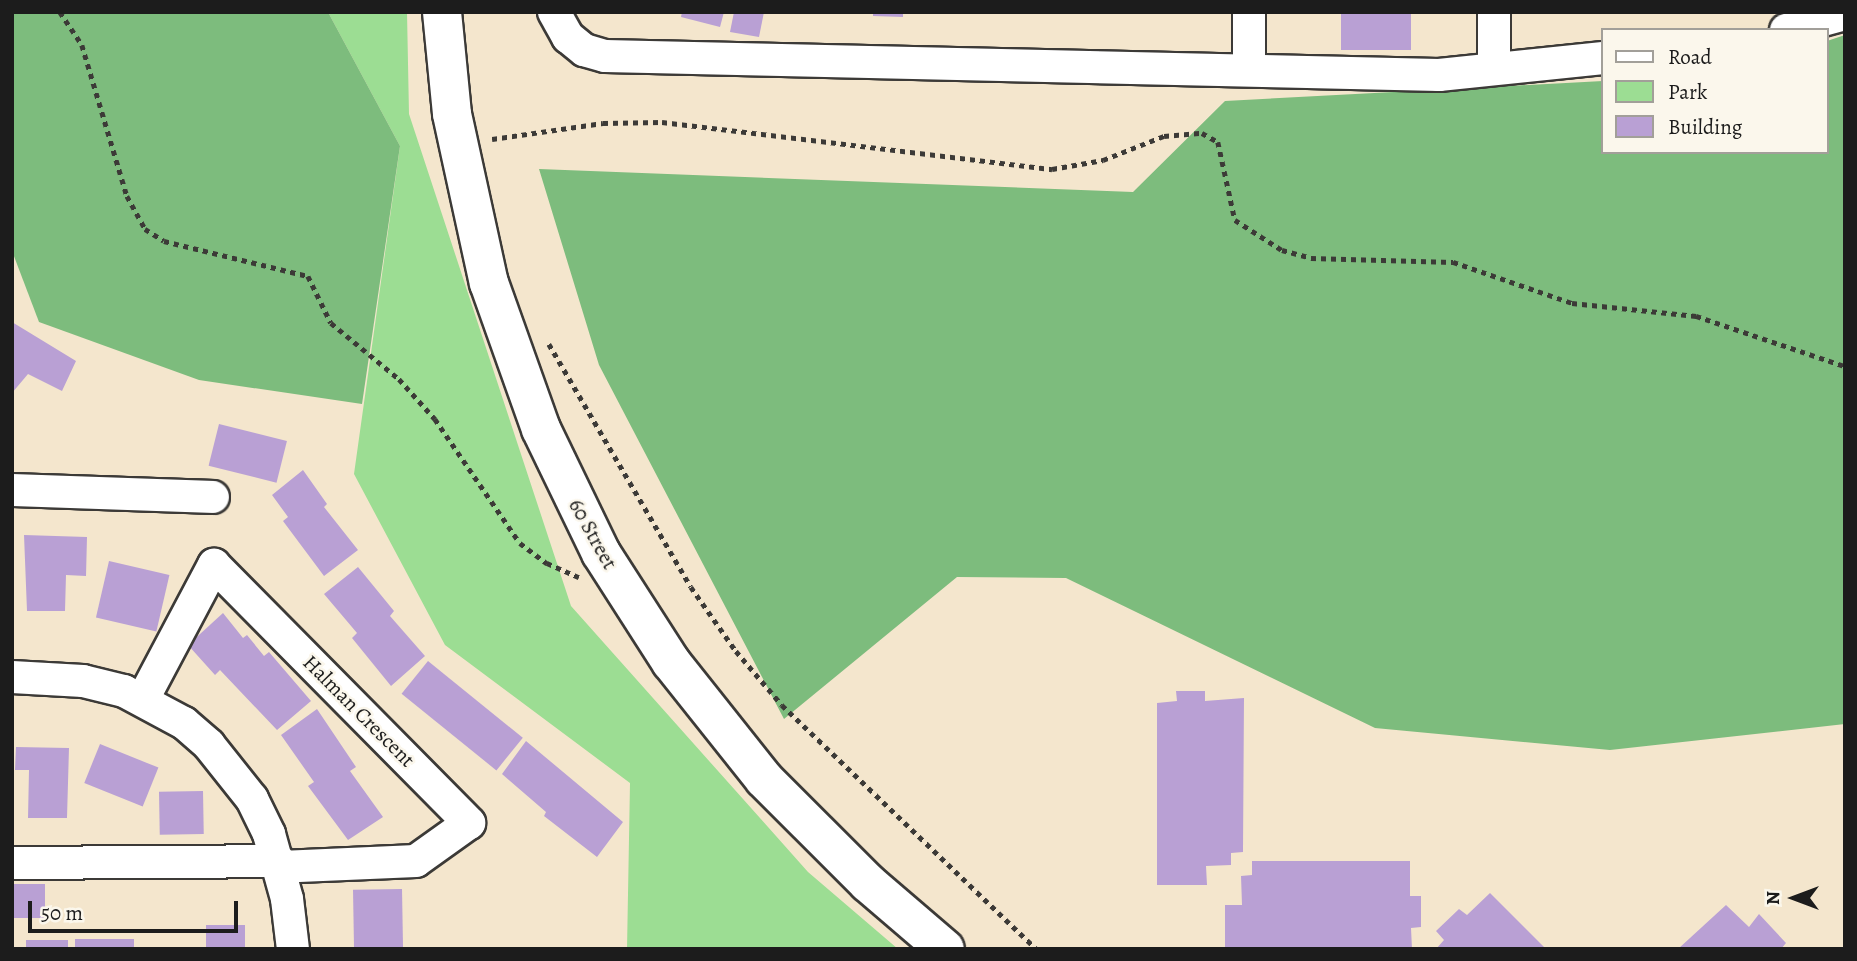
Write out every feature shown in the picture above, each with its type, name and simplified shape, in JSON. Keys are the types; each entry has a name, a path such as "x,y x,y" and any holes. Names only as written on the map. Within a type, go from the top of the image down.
{"main road":[{"name":"60 Street","path":"442,12 452,114 489,283 541,429 601,553 671,662 764,779 868,883 945,949"}],"street":[{"path":"554,12 568,37 584,50 605,56 1439,75 1602,58"},
{"path":"1249,12 1249,70"},
{"path":"1494,12 1494,69"},
{"path":"1793,28 1845,14"},
{"path":"12,490 212,497"},
{"name":"Halman Crescent","path":"143,699 214,565 469,822 416,861 280,864"},
{"path":"12,677 83,681 143,699 184,723 225,762 257,808 280,864 293,949"},
{"path":"12,863 280,864"}],"path":[{"path":"60,12 82,45 127,196 145,229 164,242 309,276 331,323 399,379 435,419 520,543 567,574 587,578"},
{"path":"485,140 603,123 662,122 1052,169 1103,160 1164,136 1202,133 1218,142 1235,220 1282,250 1311,258 1453,262 1572,303 1696,316 1845,366"},
{"path":"543,332 567,382 611,447 691,587 736,651 782,705 978,898 1036,949"}],"green space":[{"path":"12,12 328,12 400,146 362,404 199,380 39,322 12,251"},
{"path":"328,12 407,12 409,114 571,606 808,872 898,949 627,949 630,783 445,645 354,474 400,146"},
{"path":"1845,35 1845,724 1610,750 1375,728 1066,578 957,577 784,719 599,365 539,169 1133,192 1225,101 1602,81 1602,154 1829,154 1829,40"}],"building":[{"path":"682,12 724,12 720,27 681,17"},
{"path":"734,12 764,12 759,37 730,32"},
{"path":"873,12 903,12 903,17 873,16"},
{"path":"1341,12 1411,12 1411,50 1341,50"},
{"path":"12,322 76,361 62,391 28,374 12,393"},
{"path":"219,424 287,441 277,483 209,466"},
{"path":"303,470 327,504 324,507 358,550 324,576 283,521 288,517 272,495"},
{"path":"24,535 87,537 86,576 66,575 65,611 27,611"},
{"path":"109,561 169,575 156,631 96,618"},
{"path":"358,567 394,611 390,616 425,656 391,686 352,638 357,633 324,594"},
{"path":"223,613 243,638 247,635 264,656 269,652 311,701 277,730 220,670 215,675 188,645"},
{"path":"428,661 523,738 496,770 402,694"},
{"path":"1176,691 1205,691 1205,701 1244,698 1243,852 1231,853 1231,865 1206,866 1207,885 1157,885 1157,703 1177,701"},
{"path":"317,709 356,767 350,771 383,817 348,840 308,786 314,782 281,735"},
{"path":"526,741 623,822 597,857 544,816 546,812 502,774"},
{"path":"100,744 158,768 143,807 84,783"},
{"path":"16,747 69,748 67,818 28,818 29,770 15,770"},
{"path":"203,791 204,834 160,835 159,792"},
{"path":"1252,861 1410,861 1410,896 1421,896 1421,927 1411,928 1412,949 1225,949 1225,905 1242,905 1241,876 1252,875"},
{"path":"12,884 45,884 45,918 12,918"},
{"path":"402,889 403,949 354,949 353,890"},
{"path":"1490,893 1546,949 1436,949 1444,940 1436,931 1459,909 1467,915"},
{"path":"1726,905 1749,927 1759,914 1786,943 1781,949 1678,949"},
{"path":"206,925 245,925 245,949 206,949"},
{"path":"75,939 134,939 134,949 75,949"},
{"path":"26,940 68,940 68,949 26,949"}]}
